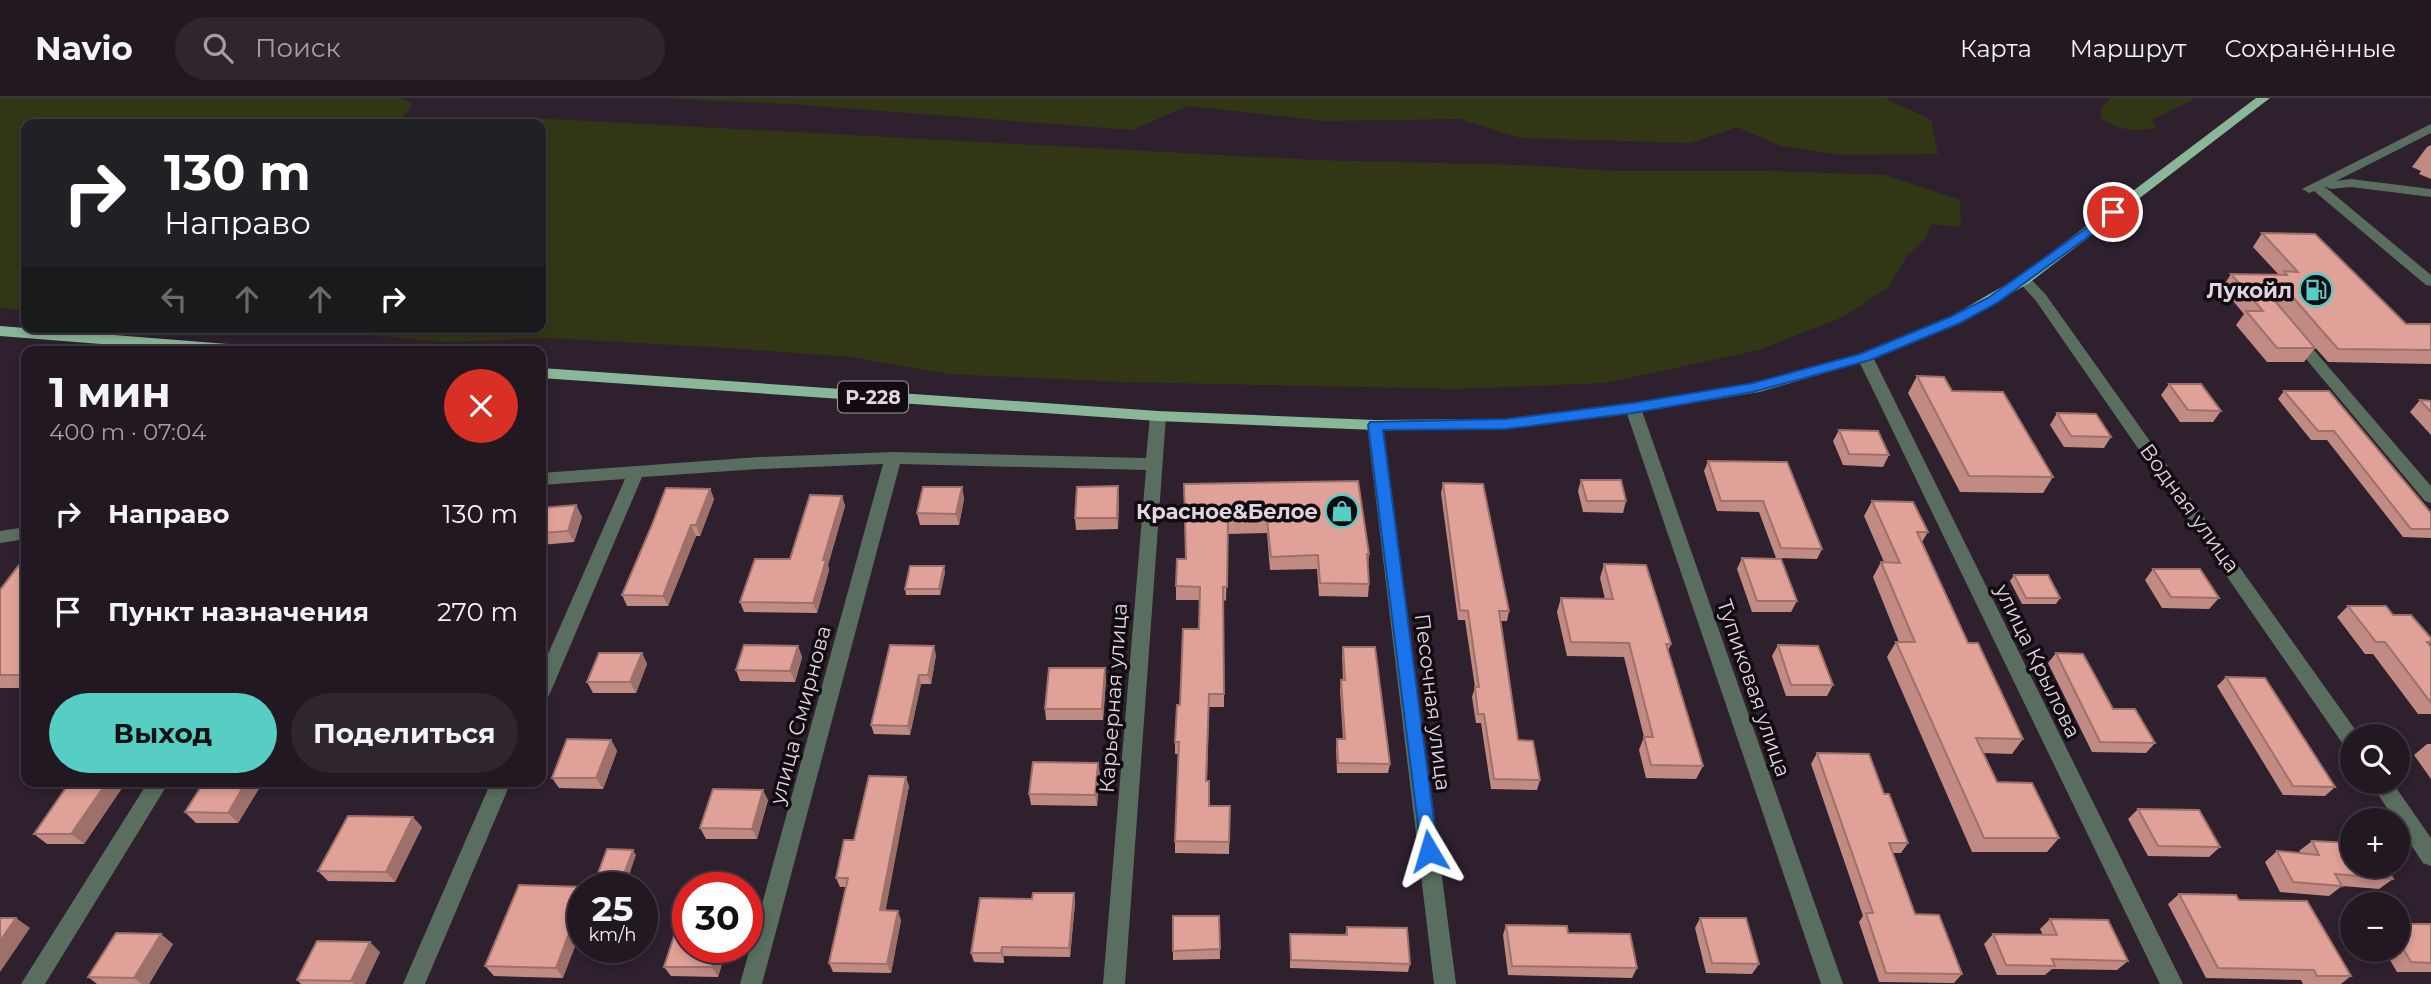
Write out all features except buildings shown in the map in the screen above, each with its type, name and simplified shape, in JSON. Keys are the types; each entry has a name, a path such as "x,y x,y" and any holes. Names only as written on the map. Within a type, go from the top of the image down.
{"main road":[{"name":"Р-228","path":"546,373 1158,416 1375,425 1506,424 1633,408 1753,388 1865,357 1955,320 1992,301 2024,280 2264,98"},
{"path":"0,331 21,333"},
{"path":"25,333 190,346"}],"street":[{"path":"2313,188 2431,128"},
{"path":"2313,188 2351,183 2431,193"},
{"path":"2313,188 2431,282"},
{"name":"Водная улица","path":"2024,280 2041,298 2230,563 2340,724"},
{"path":"2282,322 2431,497"},
{"name":"улица Крылова","path":"1865,357 2172,984"},
{"name":"Тупиковая улица","path":"1633,408 1832,984"},
{"name":"Карьерная улица","path":"1114,984 1158,416"},
{"name":"Песочная улица","path":"1375,425 1445,984"},
{"path":"546,479 759,463 893,458 1153,464"},
{"name":"улица Смирнова","path":"751,984 893,458"},
{"path":"546,679 636,472"},
{"path":"0,537 21,534"},
{"path":"32,984 156,787"},
{"path":"414,984 499,787"},
{"path":"2389,794 2431,856"}],"green space":[{"path":"0,98 400,98 413,104 402,119 21,119 21,310 0,308"},
{"path":"654,98 1885,98 1931,120 1938,154 1842,155 1781,146 1737,127 1690,143 1521,138 1460,119 1325,121 1188,106 1132,130 790,104"},
{"path":"2111,98 2196,98 2151,120 2157,128 2135,130 2114,126 2101,118 2101,108"},
{"path":"513,117 1315,160 1519,165 1616,171 1770,171 1885,175 1960,200 1961,227 1931,224 1925,239 1907,256 1888,287 1843,317 1759,350 1605,383 1454,389 1123,382 948,374 849,357 727,348 548,338 443,342 348,333 546,333 546,119 506,119"}],"place":[{"name":"Лукойл","path":"2316,290"},
{"name":"Красное&Белое","path":"1342,511"}],"route":[{"path":"1429,851 1375,425 1506,424 1633,408 1753,388 1865,357 1955,320 1992,301 2113,212"}]}
